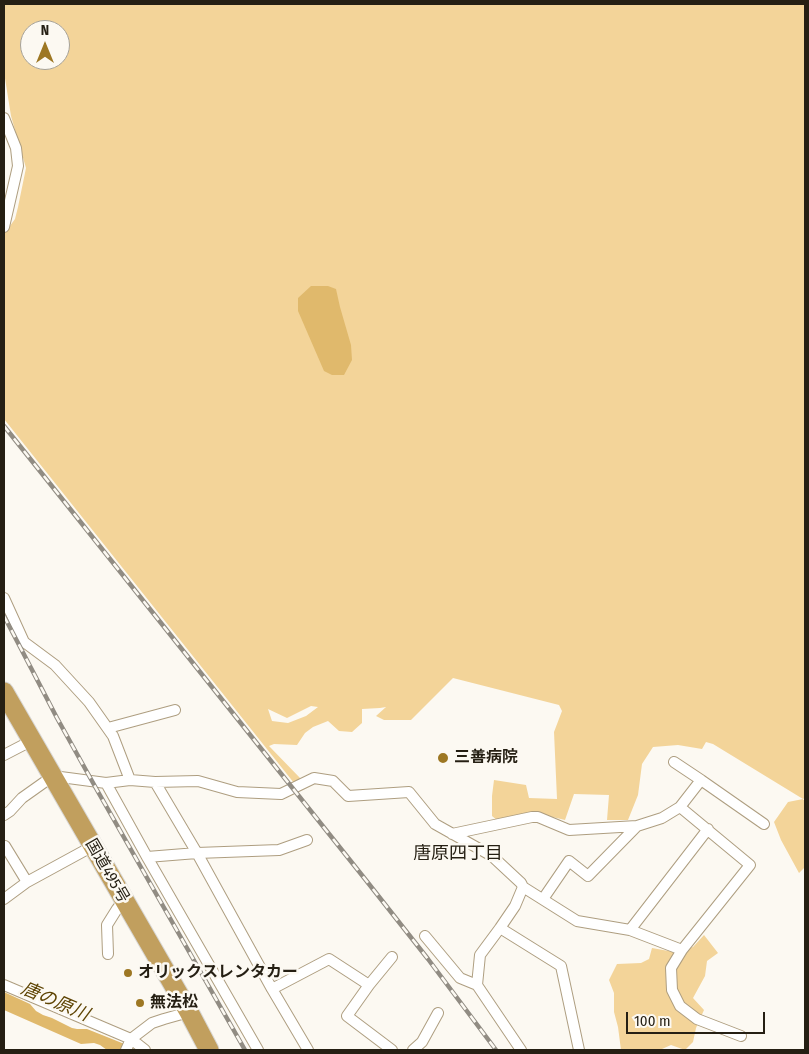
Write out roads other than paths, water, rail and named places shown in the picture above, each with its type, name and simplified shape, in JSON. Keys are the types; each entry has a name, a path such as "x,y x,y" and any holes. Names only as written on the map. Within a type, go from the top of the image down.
{"highway":[{"name":"国道495号","path":"4,692 209,1050"}],"street":[{"path":"4,118 16,148 18,166 4,227"},
{"path":"4,598 24,642 55,664 89,702 108,728 130,780"},
{"path":"108,728 175,710"},
{"path":"4,755 31,741"},
{"path":"674,762 764,824"},
{"path":"4,815 22,798 53,776 106,783 130,780 155,782 198,781 237,792 281,794 314,778 333,781 348,796 409,792 435,824 492,856 521,883 522,887 577,921 630,930 682,950"},
{"path":"452,834 532,817 538,817 569,830 637,826 662,818 680,807 701,780"},
{"path":"155,782 308,1050"},
{"path":"106,783 258,1050"},
{"path":"680,807 750,865 682,950 671,968 672,990 680,1006 697,1019 741,1036"},
{"path":"543,899 569,861 588,876 637,826"},
{"path":"630,930 708,830"},
{"path":"147,857 279,850 307,840"},
{"path":"4,899 27,882 93,846"},
{"path":"4,847 27,882"},
{"path":"477,985 480,955 515,906 522,887"},
{"path":"108,954 107,925 124,900"},
{"path":"500,928 562,966 579,1050"},
{"path":"425,936 460,978 477,985 521,1050"},
{"path":"392,957 347,1016 392,1050"},
{"path":"272,989 329,959 369,985"},
{"path":"4,985 131,1039 145,1050"},
{"path":"126,1050 131,1039 152,1023 188,1012"},
{"path":"413,1050 422,1042 438,1013"}],"railway":[{"path":"4,426 365,879 496,1050"},
{"path":"4,616 57,718 245,1050"}],"place":[{"name":"三善病院","path":"443,758"},
{"name":"オリックスレンタカー","path":"128,973"},
{"name":"無法松","path":"140,1003"}],"district":[{"name":"唐原四丁目","path":"458,854"}],"water label":[{"name":"唐の原川","path":"55,1002"}]}
